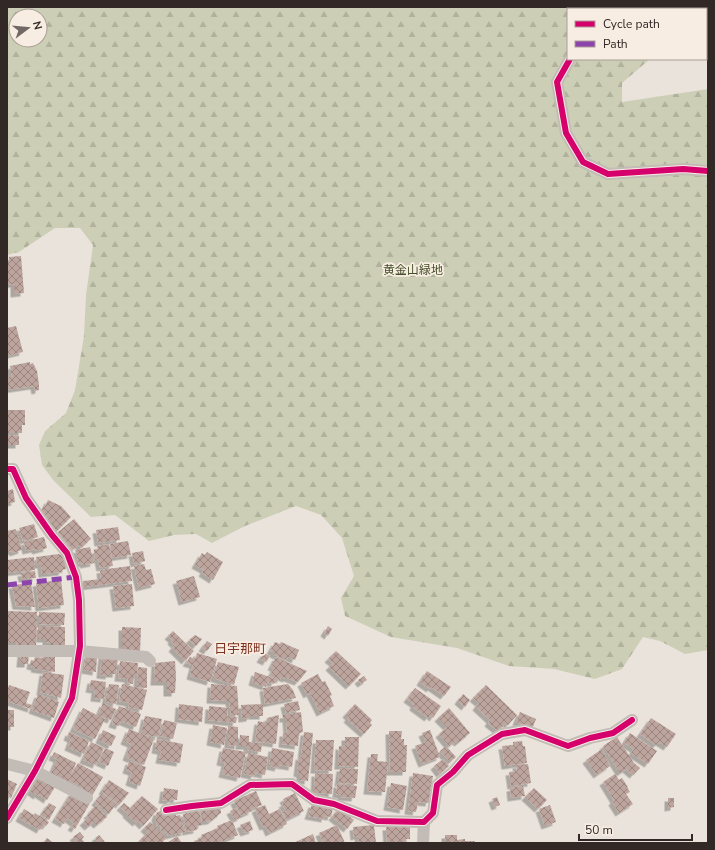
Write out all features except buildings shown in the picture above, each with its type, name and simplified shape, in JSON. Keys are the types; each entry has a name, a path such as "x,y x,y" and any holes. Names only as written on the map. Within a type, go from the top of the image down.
{"street":[{"path":"569,60 557,82 566,133 583,162 608,174 683,169 708,171"},
{"path":"7,469 13,469 26,498 52,535 67,553 76,577 79,600 79,651 72,698 35,771 7,818"},
{"path":"7,651 79,651 146,657 150,661"},
{"path":"423,843 424,822 432,813 437,785 453,772 468,755 502,734 525,730 568,746 590,738 613,733 632,720"},
{"path":"7,764 35,771 88,798"},
{"path":"166,810 221,803 250,785 292,784 314,800 334,804 377,821 424,822"}],"green space":[{"name":"黄金山緑地","path":"7,7 708,7 707,19 707,8 567,8 567,60 649,60 622,83 622,102 708,89 708,650 685,654 660,641 643,637 622,669 595,679 554,669 509,666 457,648 391,637 345,616 341,598 354,576 342,538 321,515 296,506 245,526 212,543 196,534 174,535 149,541 115,515 91,517 53,480 42,465 39,445 45,431 66,413 75,390 84,336 86,295 93,245 80,228 55,228 19,252 7,255"}],"marked path":[{"path":"7,585 76,577"}],"cycle path":[{"path":"569,60 557,82 566,133 583,162 608,174 683,169 708,171"},
{"path":"7,469 13,469 26,498 52,535 67,553 76,577 79,600 80,646 72,698 35,771 7,818"},
{"path":"166,810 221,803 250,785 292,784 314,800 334,804 377,821 424,822 433,813 437,785 453,772 468,755 502,734 525,730 568,746 590,738 613,733 632,720"}],"district":[{"name":"日宇那町","path":"240,649"}]}
